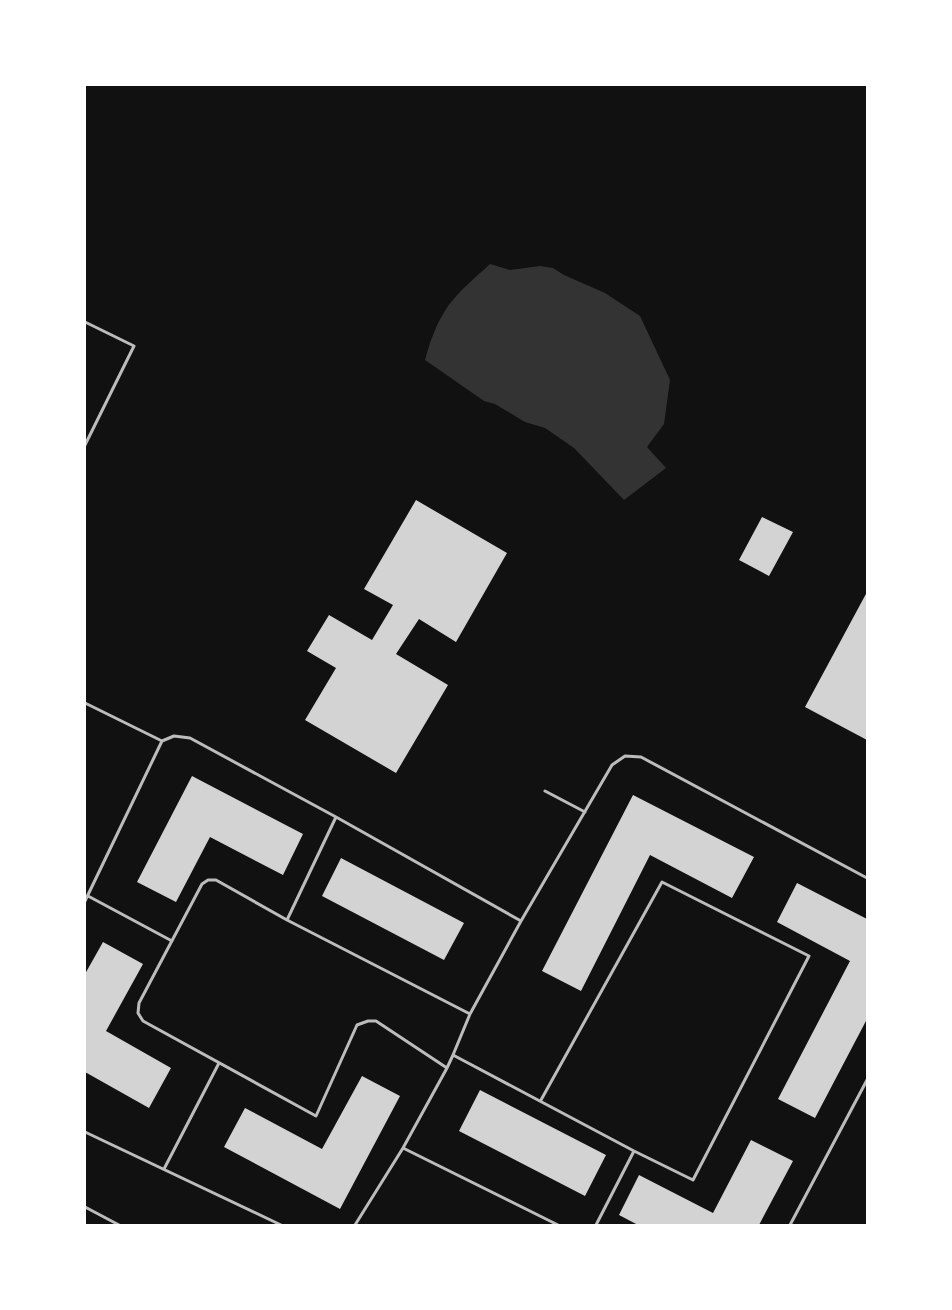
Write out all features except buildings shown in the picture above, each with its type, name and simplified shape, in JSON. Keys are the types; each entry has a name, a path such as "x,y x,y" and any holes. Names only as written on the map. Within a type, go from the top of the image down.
{"lane":[{"path":"85,322 134,346 85,445"},
{"path":"85,703 162,742"},
{"path":"85,901 162,742 174,736 190,738 336,817 521,921"},
{"path":"354,1225 403,1148 447,1068 470,1014 521,921 612,765 625,756 641,757 867,878"},
{"path":"545,791 584,812"},
{"path":"287,920 336,817"},
{"path":"447,1068 376,1021 368,1021 357,1025 316,1116 142,1021 138,1013 139,1003 202,884 208,880 216,880 287,920 470,1014"},
{"path":"453,1055 693,1180 809,956 662,882 541,1100"},
{"path":"88,896 172,941"},
{"path":"164,1169 219,1063"},
{"path":"790,1225 867,1080"},
{"path":"85,1132 281,1225"},
{"path":"403,1148 558,1225"},
{"path":"596,1225 634,1150"},
{"path":"85,1207 119,1225"}],"shaded area":[{"path":"490,264 510,270 540,266 553,268 564,275 605,293 640,316 670,380 664,424 647,447 666,468 624,500 574,448 545,428 525,422 495,404 484,401 425,360 434,332 448,306 463,289"}]}
